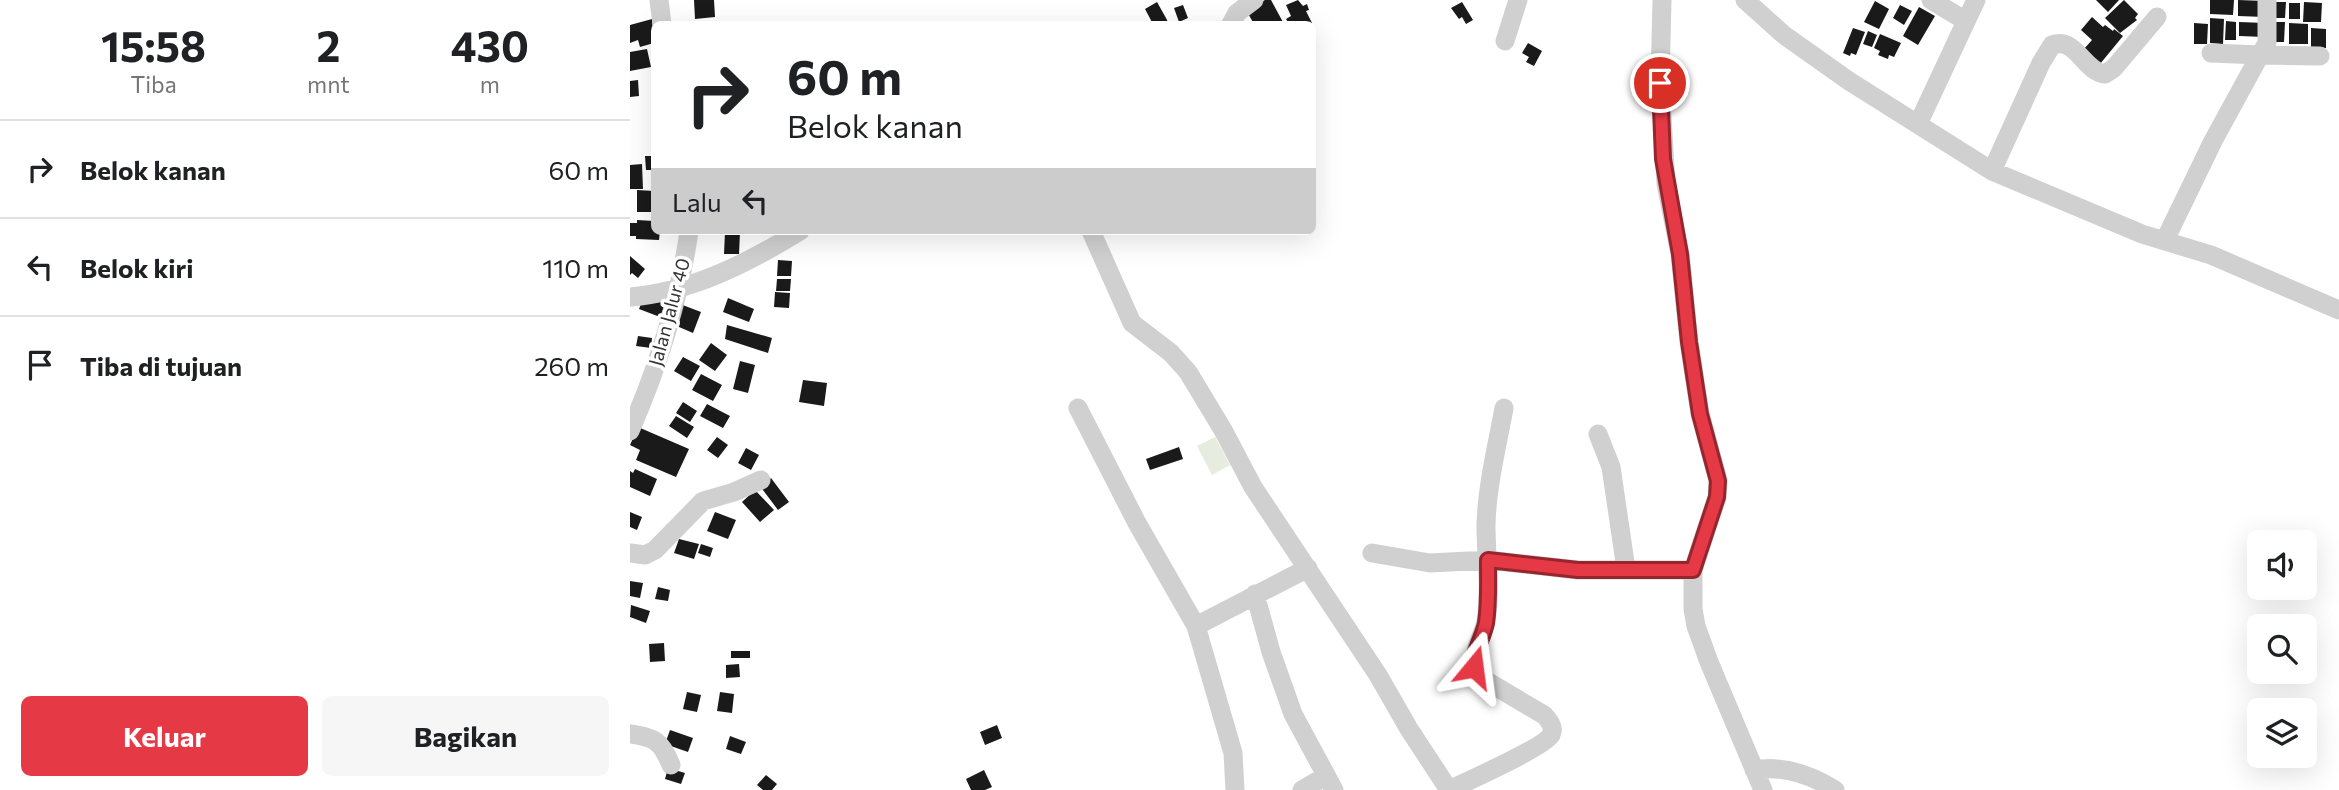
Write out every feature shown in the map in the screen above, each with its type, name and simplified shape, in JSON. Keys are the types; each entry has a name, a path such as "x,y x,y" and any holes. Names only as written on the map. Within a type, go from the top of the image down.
{"street":[{"path":"659,0 662,21"},
{"path":"1233,21 1237,13 1254,0"},
{"path":"1505,41 1518,0"},
{"path":"1662,0 1660,83 1666,184 1680,254 1700,414 1718,481 1717,497 1693,570 1693,609 1709,662 1763,790"},
{"path":"1745,0 1784,35 1849,81 1992,171 2142,234 2223,260 2339,310"},
{"path":"1931,0 1966,21"},
{"path":"1918,124 1976,0"},
{"path":"2165,240 2213,141 2267,43 2267,0"},
{"path":"1992,171 2041,62 2052,45 2068,45 2096,72 2105,74 2114,68 2157,17"},
{"path":"2211,53 2320,56"},
{"name":"Jalan Jalur 40","path":"630,431 648,387 677,291 688,235"},
{"path":"630,297 677,291 761,255 794,235"},
{"path":"1093,235 1132,323 1171,353 1188,372 1253,487 1308,568 1449,790 1521,755 1549,737 1552,731 1544,715 1478,676 1474,670 1473,661 1483,636 1488,610 1487,506 1504,408"},
{"path":"1078,408 1137,523 1196,626 1233,753 1235,790"},
{"path":"1598,434 1611,467 1626,569"},
{"path":"630,553 645,555 656,550 704,501 761,480"},
{"path":"1372,553 1430,563 1488,560 1578,570 1693,570"},
{"path":"1196,626 1308,568"},
{"path":"1255,594 1293,715 1330,783 1301,790"},
{"path":"630,734 658,741 664,747 671,765"},
{"path":"1754,770 1766,768 1800,774 1835,790"}],"shaded area":[{"path":"1215,437 1230,465 1212,475 1197,446"}],"building":[{"path":"694,0 714,0 715,17 695,19"},
{"path":"1265,0 1271,0 1282,21 1252,21 1246,10"},
{"path":"1298,0 1303,6 1307,4 1309,10 1306,11 1311,21 1287,21 1286,19 1291,16 1286,5"},
{"path":"2096,0 2119,0 2108,12"},
{"path":"2124,0 2138,14 2135,18 2137,20 2120,33 2105,18"},
{"path":"2210,0 2234,0 2233,15 2210,14"},
{"path":"2238,0 2266,1 2265,17 2238,16"},
{"path":"1875,1 1889,9 1879,29 1864,22"},
{"path":"1157,2 1167,21 1151,21 1145,9"},
{"path":"1462,2 1473,20 1466,24 1451,8"},
{"path":"2275,2 2286,2 2285,18 2274,18"},
{"path":"2304,2 2322,3 2321,22 2303,22"},
{"path":"2289,3 2300,3 2300,19 2289,19"},
{"path":"1183,5 1188,18 1179,21 1174,8"},
{"path":"1900,5 1912,11 1904,25 1893,18"},
{"path":"1919,7 1935,16 1918,45 1903,36"},
{"path":"2092,17 2103,27 2105,25 2113,31 2114,29 2123,36 2100,64 2083,50 2092,40 2081,30"},
{"path":"2210,18 2224,19 2223,44 2210,43"},
{"path":"652,19 651,44 640,47 638,40 630,43 630,25"},
{"path":"2226,21 2236,22 2236,40 2225,40"},
{"path":"2239,22 2265,23 2265,37 2239,36"},
{"path":"2272,22 2285,22 2284,42 2272,42"},
{"path":"2194,23 2208,24 2207,44 2194,44"},
{"path":"2289,23 2308,24 2308,44 2289,44"},
{"path":"1853,28 1865,32 1856,55 1851,53 1850,56 1843,53"},
{"path":"2311,28 2326,29 2326,48 2311,48"},
{"path":"1868,31 1877,35 1872,47 1863,44"},
{"path":"1880,34 1901,43 1894,57 1889,55 1888,59 1878,55 1880,51 1874,48"},
{"path":"1528,43 1542,51 1534,66 1526,62 1529,57 1522,53"},
{"path":"647,49 651,67 630,71 630,52"},
{"path":"638,80 639,96 630,97 630,81"},
{"path":"645,156 651,156 651,170 646,170"},
{"path":"642,164 643,189 630,189 630,165"},
{"path":"637,190 651,191 651,212 637,212"},
{"path":"637,220 651,221 651,235 660,235 659,240 636,239 636,236 630,236 630,223 637,223"},
{"path":"725,235 740,235 739,254 724,254"},
{"path":"630,256 645,269 638,278 632,273 630,275"},
{"path":"778,260 792,261 791,276 777,276"},
{"path":"777,279 791,279 790,291 776,291"},
{"path":"775,292 790,293 789,308 774,307"},
{"path":"644,296 665,304 660,317 639,309"},
{"path":"728,298 754,309 749,322 723,312"},
{"path":"680,304 701,312 693,333 672,324"},
{"path":"727,325 772,338 768,353 725,339"},
{"path":"638,336 652,338 651,348 636,346"},
{"path":"711,343 727,355 715,371 699,360"},
{"path":"683,357 700,366 691,381 674,371"},
{"path":"740,361 755,365 748,393 733,389"},
{"path":"701,374 722,385 713,401 692,390"},
{"path":"803,380 827,383 824,406 799,402"},
{"path":"683,402 697,411 690,422 676,413"},
{"path":"707,404 730,416 723,428 700,416"},
{"path":"676,416 694,427 687,438 669,426"},
{"path":"638,427 689,449 676,477 636,460 640,450 630,445"},
{"path":"717,437 728,445 718,458 707,450"},
{"path":"1179,447 1183,459 1150,470 1146,459"},
{"path":"746,448 759,455 751,470 738,463"},
{"path":"635,469 657,479 650,496 630,487 630,471 633,473"},
{"path":"771,478 789,502 778,510 760,486"},
{"path":"755,490 774,510 760,522 742,502"},
{"path":"630,512 642,517 637,530 630,527"},
{"path":"715,512 736,520 728,539 707,531"},
{"path":"679,539 699,544 694,559 674,553"},
{"path":"701,544 713,548 710,557 698,553"},
{"path":"630,581 643,583 640,598 630,596"},
{"path":"658,587 670,590 668,601 655,599"},
{"path":"631,605 650,611 646,623 630,617"},
{"path":"664,643 665,661 650,662 649,644"},
{"path":"731,651 750,651 750,658 731,658"},
{"path":"739,664 740,677 726,678 726,665"},
{"path":"687,692 701,695 697,712 683,709"},
{"path":"720,692 734,694 732,713 717,711"},
{"path":"997,725 1002,738 985,745 980,732"},
{"path":"670,730 693,738 688,752 665,744"},
{"path":"730,736 746,742 741,754 726,749"},
{"path":"668,768 685,773 681,784 665,779"},
{"path":"984,770 992,787 971,790 966,779"},
{"path":"766,775 777,784 772,790 763,790 757,785"}],"route":[{"path":"1474,667 1473,661 1483,636 1488,610 1488,560 1578,570 1693,570 1717,497 1718,481 1700,414 1680,254 1666,184 1660,83"}]}
